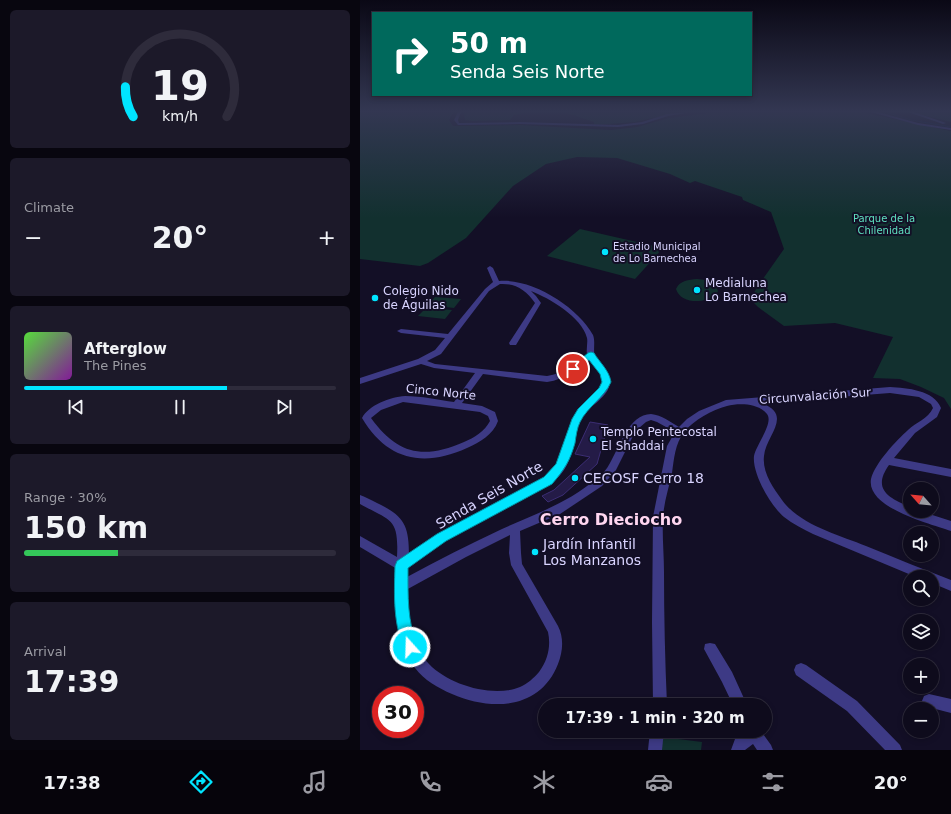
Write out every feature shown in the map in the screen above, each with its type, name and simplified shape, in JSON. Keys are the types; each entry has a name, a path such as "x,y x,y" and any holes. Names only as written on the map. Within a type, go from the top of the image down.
{"street":[{"path":"490,268 497,283"},
{"path":"360,381 421,360 438,352 487,290 497,283 520,285 554,298 583,326 590,338 591,355 566,374 552,379 434,366 421,360"},
{"path":"513,343 538,303 534,297 520,285"},
{"path":"401,331 451,337"},
{"name":"Senda Seis Norte","path":"402,566 441,538 548,480 561,467 575,422 582,412 603,390 606,382 605,373 595,363 591,355"},
{"path":"457,405 480,372"},
{"name":"Circunvalación Sur","path":"746,401 890,390 912,392 928,398 935,406 934,414 912,430 878,472 875,482 880,494 901,508 951,526"},
{"name":"Cinco Norte","path":"402,399 457,405 488,411 493,416 494,424 474,441 439,454 416,455 397,449 380,439 366,418 371,412 402,399"},
{"path":"661,698 658,622 658,517 672,446 680,431 696,416 714,407 746,401"},
{"name":"Circunvalación Sur","path":"746,401 766,408 772,417 773,426 760,452 760,466 763,479 788,514 816,530 912,570"},
{"path":"401,587 456,556 515,528 556,511 582,496 602,480 613,466 628,436 640,422 652,418 659,419 680,431"},
{"path":"888,461 951,473"},
{"path":"360,499 394,518 400,525 402,539 402,624 410,647 417,659 429,673 438,679 468,692 489,697 506,697 521,694 534,686 542,678 553,661 556,647 554,630 517,565 515,553 515,528"},
{"path":"360,541 402,566"},
{"path":"939,581 951,586"},
{"path":"710,648 727,677 737,698"},
{"path":"801,670 852,706 895,750"},
{"path":"929,701 951,706"},
{"path":"655,750 656,738"},
{"path":"738,750 740,744 747,738"},
{"path":"757,738 766,750"}],"green space":[{"name":"Parque de la Chilenidad","path":"360,147 951,147 951,409 944,398 921,387 900,379 873,378 893,337 835,323 784,326 758,307 750,299 784,249 771,212 743,200 742,197 695,181 690,183 670,174 617,158 577,157 546,164 513,186 466,238 428,263 420,266 360,259"},
{"name":"Estadio Municipal de Lo Barnechea","path":"580,229 663,248 635,279 547,256"},
{"name":"Medialuna Lo Barnechea","path":"697,279 705,280 716,286 718,291 716,295 712,298 700,301 683,298 676,289 678,286 685,281"},
{"path":"435,297 461,299 454,308 428,305"},
{"path":"427,307 452,310 445,319 418,316"},
{"path":"662,738 702,742 701,750 661,750"}],"building":[{"path":"590,422 608,425 597,464 563,495 548,502 542,496 554,490 590,457 575,454"}],"place":[{"name":"Estadio Municipal de Lo Barnechea","path":"605,252"},
{"name":"Medialuna Lo Barnechea","path":"697,290"},
{"name":"Colegio Nido de Águilas","path":"375,298"},
{"name":"Templo Pentecostal El Shaddai","path":"593,439"},
{"name":"CECOSF Cerro 18","path":"575,478"},
{"name":"Jardín Infantil Los Manzanos","path":"535,552"}],"district":[{"name":"Cerro Dieciocho","path":"611,519"}],"route":[{"path":"410,647 402,624 400,592 402,566 441,538 548,480 561,467 575,422 582,412 603,390 606,382 605,373 595,363 591,355 573,369"}]}
